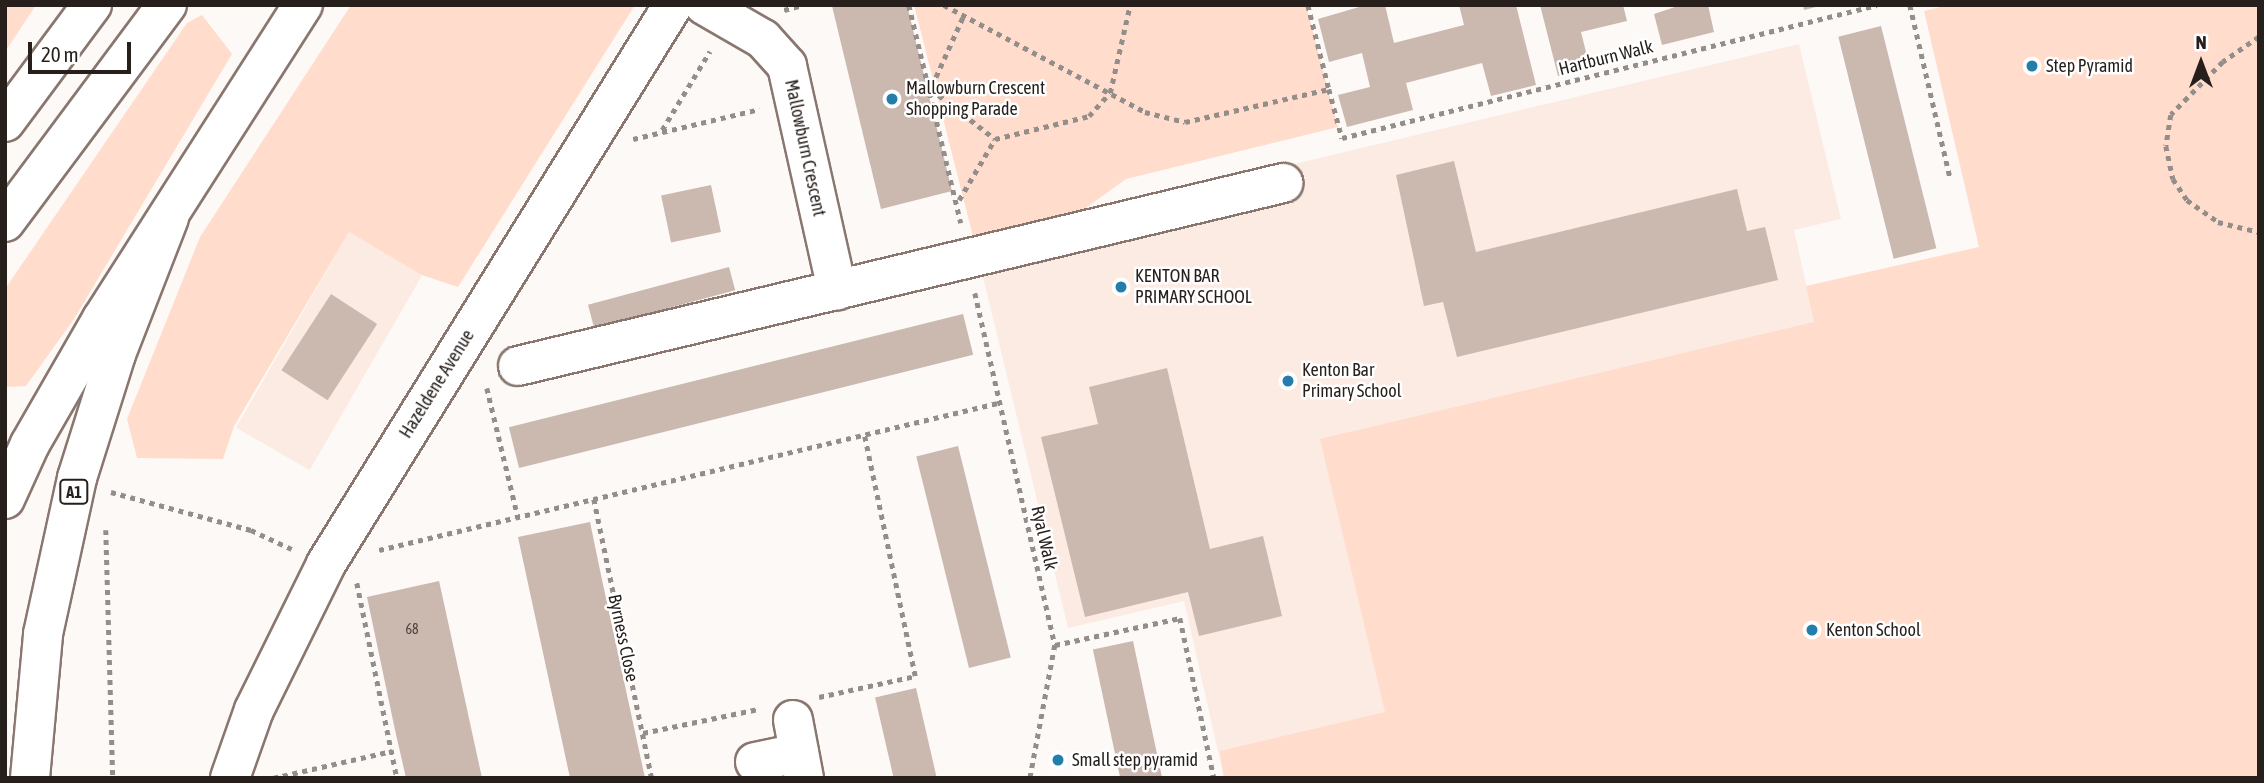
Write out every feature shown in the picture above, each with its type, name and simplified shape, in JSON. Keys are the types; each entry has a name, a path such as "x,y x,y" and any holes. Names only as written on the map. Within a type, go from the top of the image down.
{"main road":[{"path":"5,122 92,5"},
{"path":"5,222 167,5"},
{"name":"A1","path":"5,499 30,444 89,342 303,5"},
{"name":"Hazeldene Avenue","path":"230,778 254,710 341,571 673,5"},
{"name":"Mallowburn Crescent","path":"716,12 763,40 788,66 837,290"},
{"path":"518,366 1283,183"},
{"name":"A1","path":"30,778 43,634 77,478 116,354 169,218"},
{"path":"755,762 795,731"}],"path":[{"name":"Ryal Walk","path":"909,5 958,201 953,262 978,306 1055,645 1030,778"},
{"path":"944,5 1145,112 1185,121 1329,89 1308,5"},
{"path":"958,201 995,139 1089,116 1110,93 1130,5"},
{"name":"Hartburn Walk","path":"1329,89 1342,138 1877,5"},
{"path":"1910,5 1951,177"},
{"path":"662,130 716,12"},
{"path":"964,18 931,89 995,139"},
{"path":"2259,37 2223,62 2171,115 2166,146 2173,179 2186,200 2218,222 2259,232"},
{"path":"518,366 484,374 518,517"},
{"path":"372,552 998,402"},
{"path":"643,733 795,731 915,676 864,434"},
{"path":"106,505 105,491 251,530 341,571 392,751 397,778"},
{"name":"Byrness Close","path":"594,499 652,778"},
{"path":"106,518 113,778"},
{"path":"1055,645 1180,618 1214,778"},
{"path":"273,778 392,751"}],"shaded area":[{"path":"5,5 36,5 5,52"},
{"path":"351,5 635,5 458,287 422,275 349,232 234,426 223,459 137,458 127,419 200,237"},
{"path":"914,5 1306,5 1338,127 1126,179 1076,215 974,240"},
{"name":"Kenton School","path":"1949,5 2259,5 2259,778 1224,778 1220,751 1385,712 1320,439 1814,322 1806,286 1979,247 1924,11"},
{"path":"202,15 232,54 74,319 26,386 5,387 5,289 187,23"},
{"path":"1799,44 1841,219 1794,230 1834,410 2259,778 1224,778 1184,601 1068,628 974,240"},
{"path":"349,232 423,274 310,470 236,428"}],"building":[{"name":"Mallowburn Crescent Shopping Parade","path":"907,5 952,191 881,209 832,6"},
{"path":"1366,5 1385,5 1394,43 1464,25 1459,5 1516,5 1536,85 1491,96 1482,63 1406,83 1413,110 1347,127 1338,95 1370,87 1362,53 1329,62 1318,19"},
{"path":"1540,5 1623,5 1627,21 1581,32 1590,68 1558,76"},
{"path":"1681,5 1708,5 1714,32 1662,45 1654,14"},
{"path":"1803,5 1820,5 1820,6 1804,10"},
{"path":"1881,26 1936,248 1894,259 1838,37"},
{"path":"1454,161 1476,252 1737,189 1747,231 1765,227 1778,280 1457,357 1443,302 1424,306 1396,175"},
{"path":"711,185 721,232 671,243 661,196"},
{"path":"729,267 735,290 594,328 588,305"},
{"path":"331,294 377,324 328,400 281,370"},
{"path":"963,314 973,355 519,468 509,427"},
{"path":"1167,368 1210,549 1263,536 1282,616 1199,636 1188,592 1085,617 1041,437 1098,424 1089,387"},
{"path":"958,446 1011,658 969,668 916,456"},
{"path":"590,522 645,778 570,778 518,537"},
{"path":"439,581 482,778 406,778 395,730 367,597"},
{"path":"1133,641 1162,778 1120,778 1093,650"},
{"path":"916,688 937,778 894,778 875,697"}],"place":[{"name":"Step Pyramid","path":"2032,66"},
{"name":"Mallowburn Crescent Shopping Parade","path":"892,99"},
{"name":"KENTON BAR PRIMARY SCHOOL","path":"1121,287"},
{"name":"Kenton Bar Primary School","path":"1288,381"},
{"name":"Kenton School","path":"1812,630"},
{"name":"Small step pyramid","path":"1058,760"}]}
